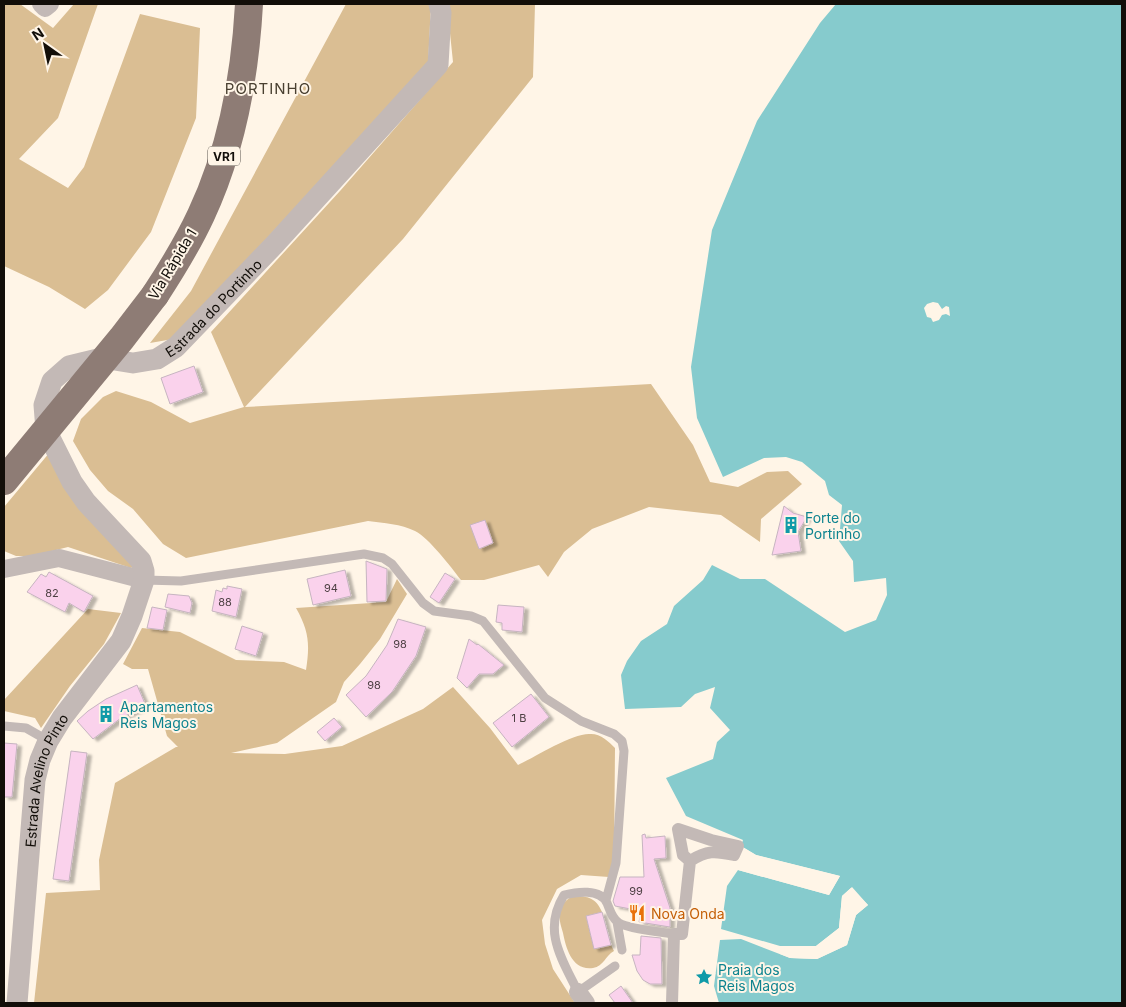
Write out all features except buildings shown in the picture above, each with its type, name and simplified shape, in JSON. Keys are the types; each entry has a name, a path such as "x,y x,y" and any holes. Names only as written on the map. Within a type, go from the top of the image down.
{"highway":[{"name":"Via Rápida 1","path":"4,481 122,338 149,290 166,247 185,210 215,128 224,88 232,4"},
{"name":"Via Rápida 1","path":"4,456 109,328 149,290 182,253 201,215 218,174 231,132 241,89 247,43 249,4"}],"street":[{"path":"41,4 45,8 50,4"},
{"name":"Estrada do Portinho","path":"144,580 141,561 86,502 72,482 46,430 44,405 52,381 69,366 102,358 134,363 157,359 176,347 275,244 438,65 441,13 439,4"},
{"path":"4,569 59,558 144,580"},
{"name":"Estrada Avelino Pinto","path":"17,1003 35,780 40,760 48,741 62,718 121,641 144,580"},
{"path":"672,1003 674,934 682,934 690,862"}],"lane":[{"path":"144,580 181,581 364,554 384,558 392,564 423,603 434,611 471,616 483,621 504,644 545,698 581,721 614,734 622,741 624,751 616,863 606,900 617,922 622,950"},
{"path":"4,726 26,728 48,741"},
{"path":"606,900 598,895 581,891 564,895 556,908 554,920 556,942 560,956 582,998 615,966"},
{"path":"617,922 622,925 674,934"}],"shaded area":[{"path":"4,4 20,4 53,28 74,4 98,4 58,118 19,159 68,188 84,167 140,14 200,28 196,118 151,232 108,290 85,309 49,287 4,266"},
{"path":"346,4 431,4 428,65 173,339 150,343 191,291"},
{"path":"447,4 535,4 533,77 403,239 245,407 651,384 693,445 710,482 738,487 767,472 788,471 802,484 761,519 760,542 721,515 649,507 592,529 564,552 548,577 539,565 484,580 461,580 433,546 415,531 398,525 368,521 186,558 163,544 133,509 108,491 90,470 73,441 81,419 103,397 116,391 151,402 190,423 244,407 211,332 340,191 453,62"},
{"path":"50,452 134,566 131,568 68,547 32,556 16,556 4,551 4,507"},
{"path":"397,579 407,594 380,639 344,682 336,702 277,743 231,753 285,754 342,746 423,709 453,687 490,728 518,765 554,746 584,734 598,735 604,739 615,748 614,860 609,877 581,875 557,889 542,920 545,944 553,969 575,1003 34,1003 46,893 100,890 99,860 115,783 178,747 167,736 148,669 132,669 123,664 142,628 180,632 236,660 284,662 306,670 308,653 306,631 296,608 386,602"},
{"path":"88,609 121,613 104,644 70,686 41,728 35,718 4,711 4,700"},
{"path":"574,896 591,899 602,912 586,916 594,948 611,945 614,951 597,967 586,968 575,962 568,951 564,939 559,913 562,905"}],"water":[{"path":"836,4 1122,4 1122,1003 719,1003 714,986 720,940 741,939 790,958 817,959 847,945 856,915 868,905 851,888 842,896 839,928 816,946 780,946 721,929 727,886 738,870 829,895 840,876 756,855 741,846 743,840 686,816 666,778 713,759 717,742 730,730 710,708 715,687 695,694 681,707 625,709 621,675 627,661 641,641 667,624 674,606 703,580 712,565 740,579 765,579 845,632 876,620 887,595 886,578 854,582 853,561 839,541 842,505 829,495 825,481 802,462 786,457 764,458 723,477 697,418 691,367 712,230 757,121 820,23","holes":["938,303 942,309 946,306 949,307 950,316 942,315 939,320 933,322 931,318 927,317 924,308 927,304"]}],"pier":[{"path":"741,846 756,855 840,876 829,895 738,870 736,868 738,867 828,892 836,878 756,857 740,848"},
{"path":"852,887 868,905 856,915 847,945 817,959 790,958 780,954 781,952 791,955 816,956 845,943 854,914 864,905 851,891 844,898 841,930 816,948 782,948 783,946 816,946 839,928 842,896"}],"place":[{"name":"Forte do Portinho","path":"791,525"},
{"name":"Apartamentos Reis Magos","path":"106,714"},
{"name":"Nova Onda","path":"637,913"},
{"name":"Praia dos Reis Magos","path":"704,977"}],"district":[{"name":"PORTINHO","path":"268,88"}]}
